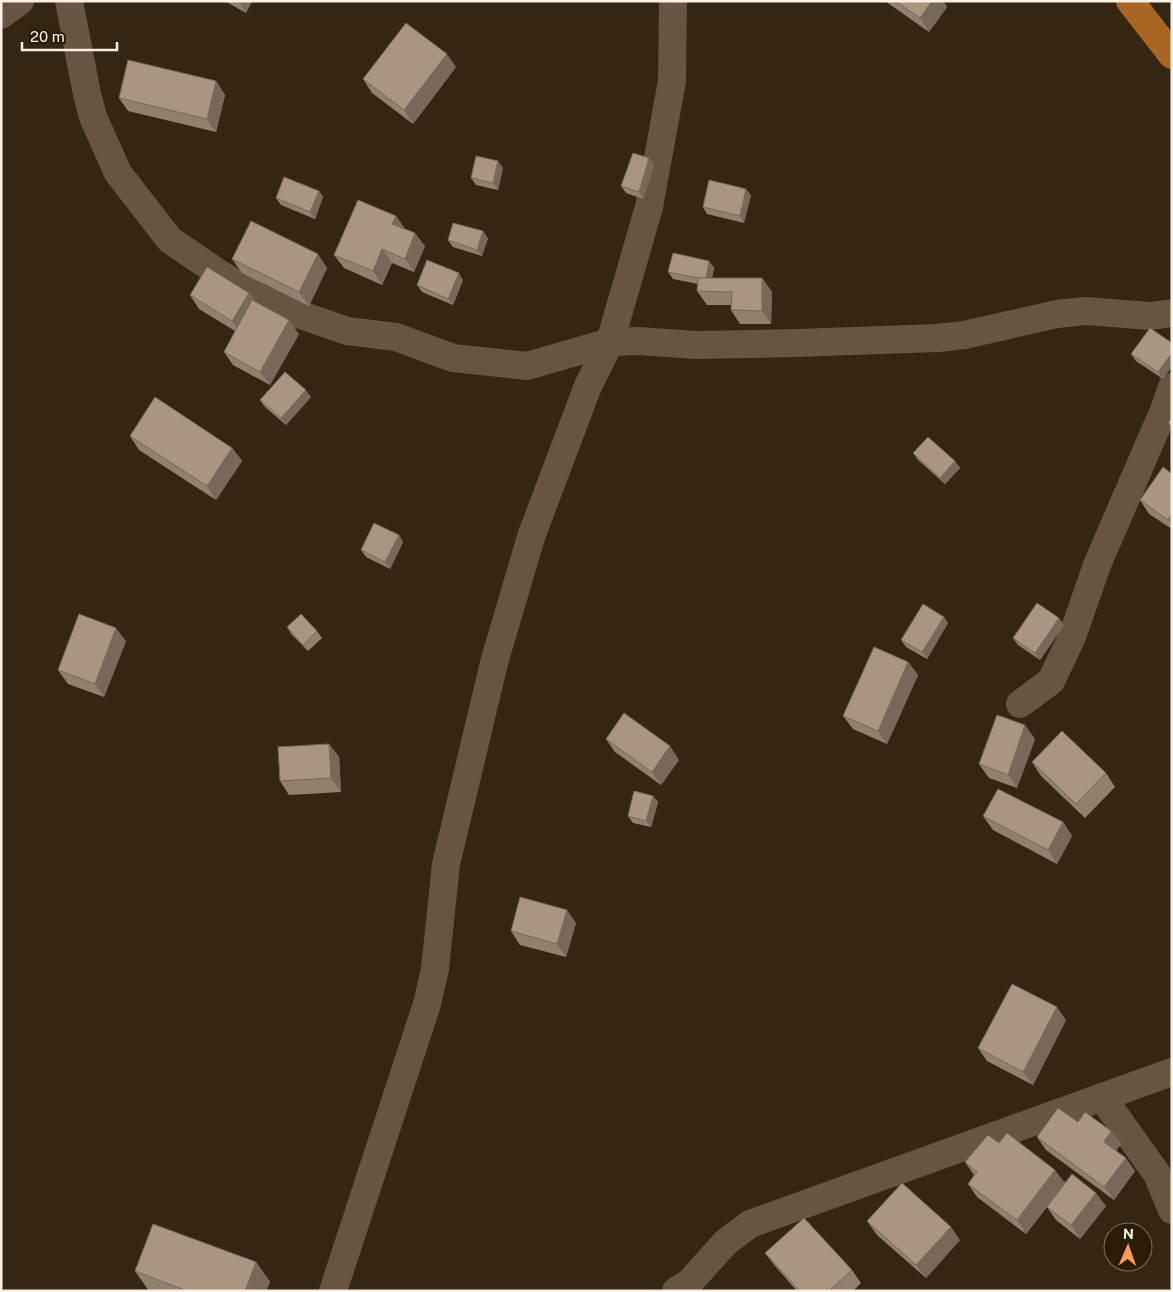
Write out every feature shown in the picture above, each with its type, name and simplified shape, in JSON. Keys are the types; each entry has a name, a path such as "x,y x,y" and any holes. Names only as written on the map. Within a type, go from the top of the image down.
{"main road":[{"path":"1130,1 1172,55"}],"street":[{"path":"1,15 20,1"},
{"path":"69,1 92,117 118,173 170,240 220,274 262,299 347,331 396,336 453,358 527,366 610,342 638,341 705,345 938,338 964,335 1057,314 1086,311 1151,316 1172,313"},
{"path":"333,1291 427,1004 435,969 446,864 495,658 532,534 588,386 610,342 649,207 672,81 673,1"},
{"path":"1020,704 1051,681 1072,637 1097,565 1164,410 1172,387"},
{"path":"676,1291 689,1283 726,1242 750,1224 1172,1072"},
{"path":"1102,1097 1157,1174 1172,1210"}],"building":[{"path":"895,1 932,1 920,18"},
{"path":"406,23 447,54 404,110 363,79"},
{"path":"128,60 216,81 207,119 119,98"},
{"path":"633,153 649,158 639,192 621,186"},
{"path":"476,156 498,161 493,183 471,178"},
{"path":"284,177 319,191 310,212 276,198"},
{"path":"709,180 746,189 740,216 703,207"},
{"path":"358,200 396,216 392,224 415,233 405,259 382,249 373,271 334,255"},
{"path":"251,221 318,254 299,292 232,259"},
{"path":"453,223 483,231 477,250 448,240"},
{"path":"673,253 709,261 706,278 668,272"},
{"path":"427,260 459,273 448,299 417,285"},
{"path":"207,267 249,293 232,321 190,295"},
{"path":"698,278 762,278 762,311 731,310 732,292 697,291"},
{"path":"252,300 289,320 260,372 224,352"},
{"path":"1150,328 1172,343 1172,353 1158,372 1131,354"},
{"path":"285,372 306,390 281,418 260,400"},
{"path":"155,397 232,448 207,486 130,436"},
{"path":"1172,417 1172,426 1168,423"},
{"path":"928,437 955,461 940,478 913,453"},
{"path":"1163,467 1172,474 1172,514 1168,520 1140,500"},
{"path":"374,523 399,535 385,562 361,550"},
{"path":"1037,603 1059,618 1035,653 1013,638"},
{"path":"923,604 944,617 922,652 901,640"},
{"path":"79,614 116,628 95,684 58,670"},
{"path":"301,614 317,631 303,645 287,627"},
{"path":"874,647 908,662 878,731 843,716"},
{"path":"624,713 670,746 652,772 606,739"},
{"path":"997,715 1025,725 1008,775 979,764"},
{"path":"1062,731 1106,773 1076,804 1032,762"},
{"path":"329,744 331,778 280,781 278,747"},
{"path":"998,789 1063,822 1048,850 983,816"},
{"path":"634,791 653,796 646,821 628,816"},
{"path":"520,897 567,910 557,944 511,931"},
{"path":"1012,984 1057,1007 1023,1072 978,1048"},
{"path":"1058,1108 1078,1122 1085,1112 1111,1131 1104,1142 1126,1158 1104,1187 1037,1137"},
{"path":"1007,1133 1055,1170 1017,1220 968,1184 977,1172 965,1162 988,1135 999,1143"},
{"path":"1072,1174 1096,1193 1071,1225 1047,1207"},
{"path":"902,1183 951,1227 916,1265 867,1221"},
{"path":"804,1218 852,1270 829,1291 800,1291 765,1253"},
{"path":"153,1224 256,1262 245,1291 187,1291 135,1271"}]}
